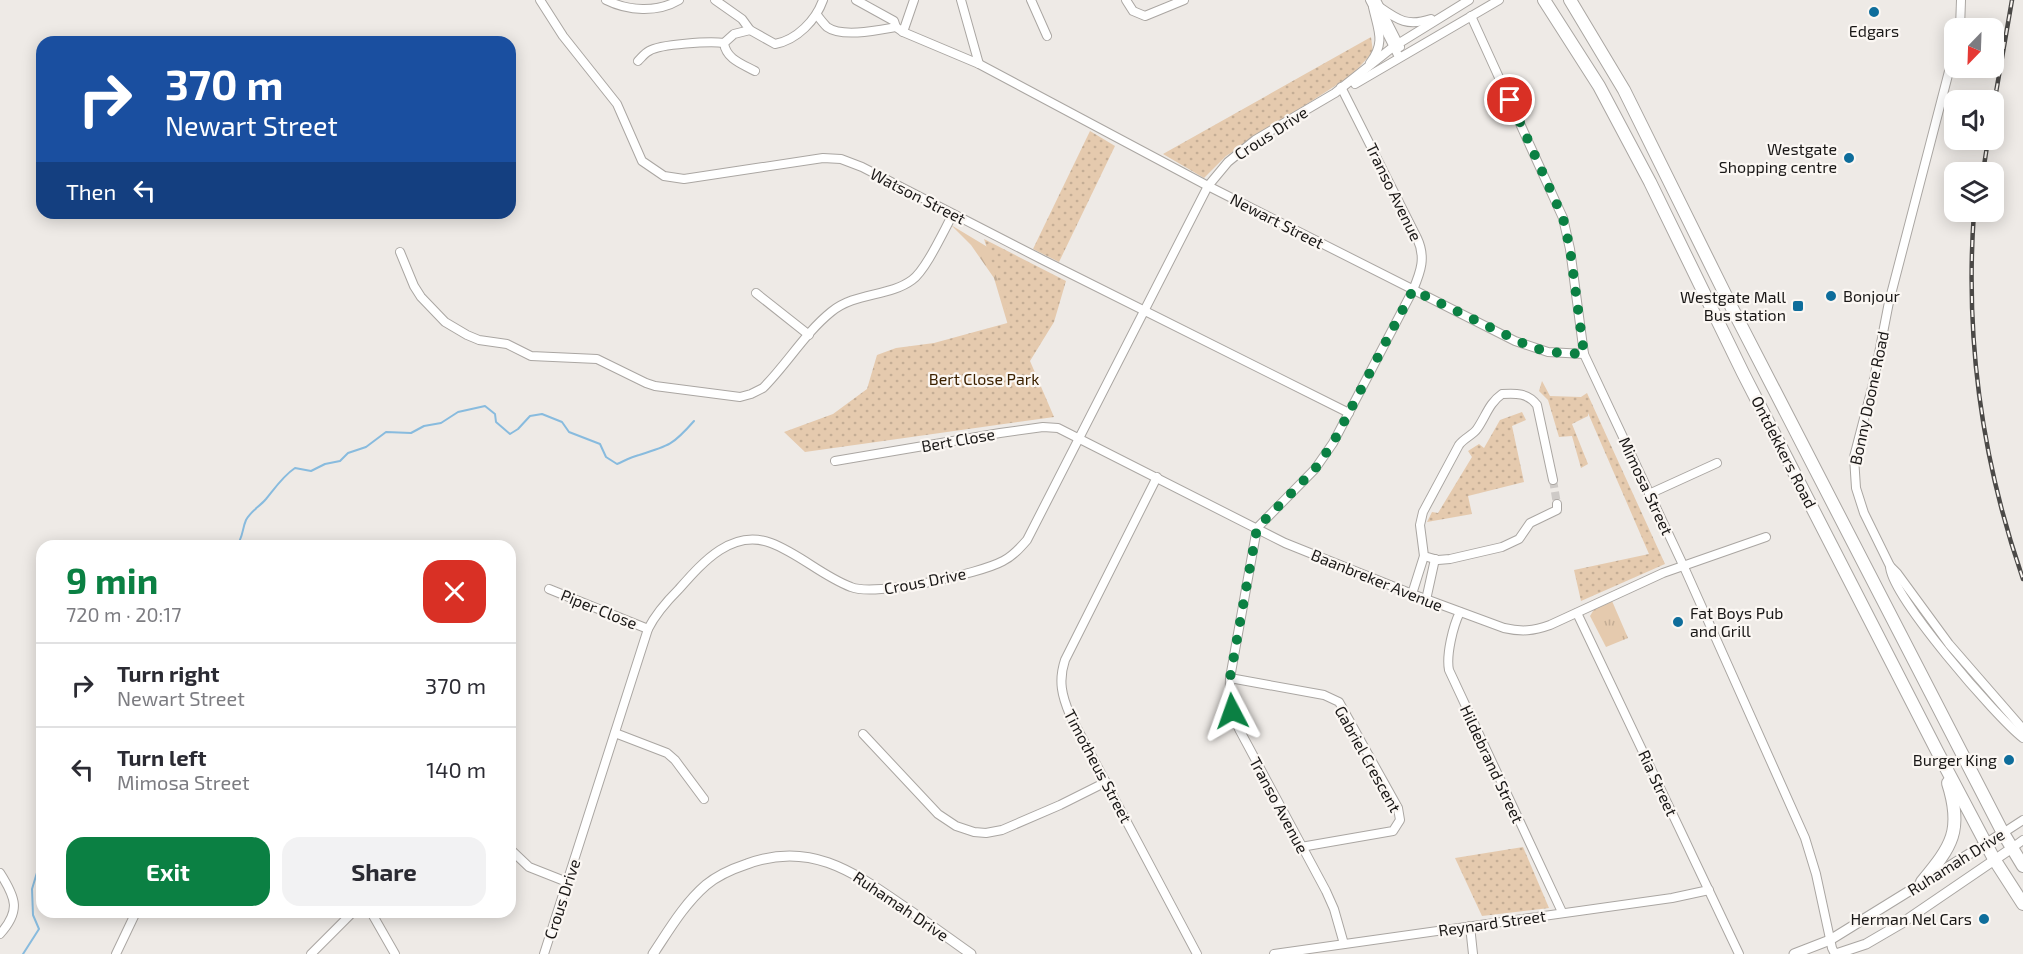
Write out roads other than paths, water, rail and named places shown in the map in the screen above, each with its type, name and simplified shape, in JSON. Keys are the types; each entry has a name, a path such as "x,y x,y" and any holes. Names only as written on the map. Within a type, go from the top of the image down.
{"main road":[{"name":"Ontdekkers Road","path":"1544,0 1599,86 1650,182 1743,373 1937,751 1994,859 2023,904"},
{"name":"Ontdekkers Road","path":"1570,0 1624,90 1732,308 2003,833 2023,866"},
{"path":"1922,882 1947,850 1954,826 1953,800 1937,751"}],"street":[{"name":"Watson Street","path":"540,0 563,36 616,104 642,160 664,176 684,179 823,158 835,158 862,166 1143,311 1349,413"},
{"path":"606,0 624,7 642,9 663,7 679,0"},
{"path":"715,0 742,19 750,30 771,43 781,43 793,37 817,15 823,0"},
{"name":"Newart Street","path":"856,0 894,21 899,29 979,64 1208,186 1413,290 1533,348 1554,353 1584,354"},
{"path":"817,15 828,27 842,32 899,29 914,0"},
{"path":"961,0 979,64"},
{"path":"1031,0 1047,36"},
{"path":"1126,0 1130,8 1142,16 1184,0"},
{"name":"Crous Drive","path":"1340,90 1396,45 1469,0"},
{"name":"Crous Drive","path":"544,954 648,628 658,612 709,557 728,545 758,540 774,544 842,583 861,590 937,580 995,565 1011,556 1027,540 1208,186 1228,162 1255,140 1499,0"},
{"path":"1960,18 1961,0"},
{"path":"1374,3 1397,20 1410,23 1442,15"},
{"path":"1374,3 1402,56"},
{"path":"1357,77 1379,49 1381,40 1374,3"},
{"name":"Mimosa Street","path":"1471,16 1563,218 1570,249 1584,354 1684,567 1805,838 1835,954"},
{"path":"724,43 734,34 750,30"},
{"path":"639,61 646,52 655,48 710,41 724,43"},
{"path":"724,43 727,55 755,71"},
{"name":"Bonny Doone Road","path":"1947,78 1890,302 1873,384 1854,457 1856,488 1864,513 1890,566 1948,644 2023,729"},
{"name":"Transo Avenue","path":"1340,90 1422,249 1420,273 1333,443 1315,469 1257,528 1230,678 1232,711 1239,729 1334,909 1344,944"},
{"path":"400,252 421,297 446,322 466,335 479,340 507,344 531,356 597,359 655,386 740,397 763,388 772,380 831,311 863,296 892,289 912,280 934,249 953,214"},
{"path":"756,293 809,335"},
{"path":"1412,594 1424,556 1420,525 1423,512 1459,445 1477,430 1490,405 1502,394 1524,395 1534,400 1537,405 1553,480"},
{"name":"Bert Close","path":"835,461 1044,427 1066,430 1079,439"},
{"name":"Baanbreker Avenue","path":"1079,439 1285,543 1426,600 1504,628 1520,631 1543,628 1663,573 1766,537"},
{"path":"1649,494 1718,463"},
{"name":"Timotheus Street","path":"1157,477 1065,660 1061,671 1062,698 1197,954"},
{"path":"1424,556 1450,560 1502,547 1516,541 1530,522 1557,510 1557,504"},
{"path":"1426,600 1435,559"},
{"name":"Bonny Doone Road","path":"1890,566 1896,586 1920,620 1965,677 2023,738"},
{"name":"Piper Close","path":"549,589 648,628"},
{"name":"Hildebrand Street","path":"1460,612 1455,622 1448,661 1449,670 1562,912"},
{"name":"Ria Street","path":"1577,613 1739,954"},
{"name":"Gabriel Crescent","path":"1230,678 1324,695 1339,702 1398,808 1400,820 1393,831 1301,847"},
{"path":"615,733 667,753 675,760 704,799"},
{"path":"863,734 938,814 956,826 974,832 986,833 1002,830 1106,782"},
{"name":"Ruhamah Drive","path":"1794,954 1830,940 2023,820"},
{"name":"Ruhamah Drive","path":"1835,954 1866,944 1902,923 2023,840"},
{"path":"516,854 534,870 567,882"},
{"name":"Ruhamah Drive","path":"653,954 681,912 716,878 754,861 791,857 827,861 850,871 971,954"},
{"path":"0,873 9,887 14,908 13,916 0,934"},
{"name":"Reynard Street","path":"1274,954 1672,898 1709,890"},
{"path":"116,954 133,918"},
{"path":"311,954 347,918"},
{"path":"374,918 395,954"},
{"path":"1470,926 1473,954"}],"waterway":[{"path":"240,540 248,517 295,468 311,471 325,464 340,461 348,453 366,447 386,432 411,433 424,426 441,423 458,412 485,406 495,414 496,422 510,434 530,416 542,414 562,422 569,432 600,444 606,457 617,464 670,444 694,421"},
{"path":"23,954 39,929 33,915 32,889 36,876"}],"tunnel":[{"path":"1553,480 1557,504"}],"railway":[{"path":"1996,90 2012,0"},
{"path":"1985,162 1986,150"},
{"path":"1974,222 1972,305 1980,398 1997,489 2023,579"}],"place":[{"name":"Edgars","path":"1874,12"},
{"name":"Westgate Shopping centre","path":"1849,158"},
{"name":"Bonjour","path":"1831,296"},
{"name":"Westgate Mall Bus station","path":"1798,306"},
{"name":"Fat Boys Pub and Grill","path":"1678,622"},
{"name":"Burger King","path":"2009,760"},
{"name":"Herman Nel Cars","path":"1984,919"}],"park label":[{"name":"Bert Close Park","path":"984,379"}]}
